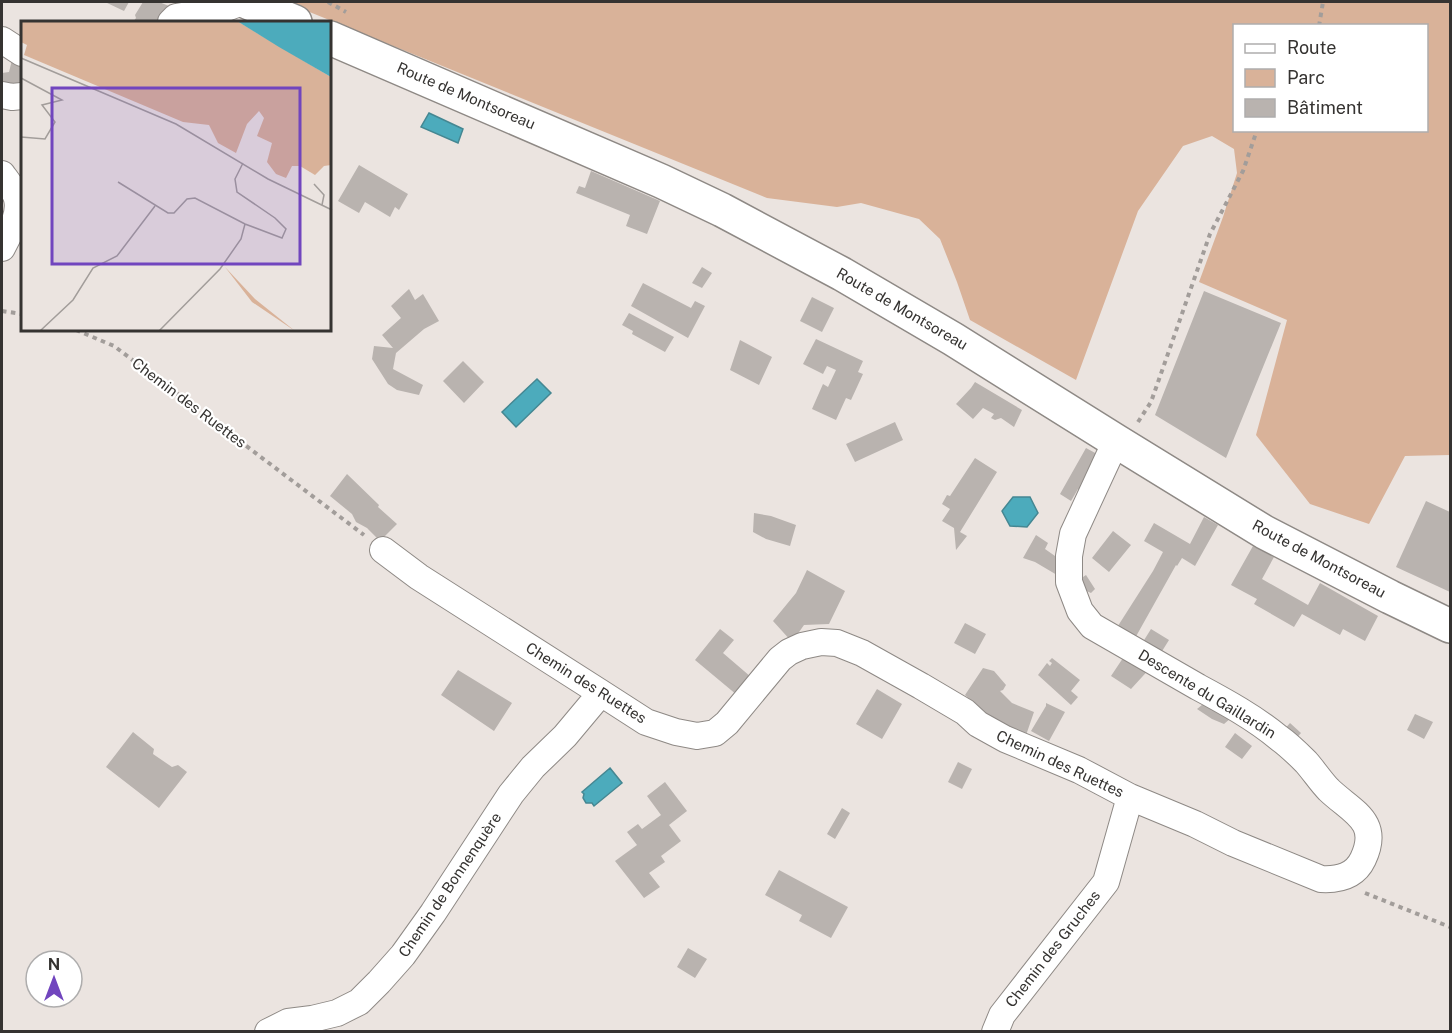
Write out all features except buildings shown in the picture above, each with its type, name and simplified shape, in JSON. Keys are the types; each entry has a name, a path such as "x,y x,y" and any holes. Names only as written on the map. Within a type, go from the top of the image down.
{"main road":[{"path":"247,2 293,21"},
{"name":"Route de Montsoreau","path":"332,39 661,181 722,210 842,274 943,333 1264,532 1450,626"}],"street":[{"path":"172,21 176,17 188,15 205,16 242,2"},
{"path":"2,40 21,52"},
{"path":"2,95 21,96"},
{"path":"2,174 17,199 17,216 2,248"},
{"name":"Descente du Gaillardin","path":"1119,443 1093,488 1072,534 1069,582 1080,611 1092,626 1233,707 1279,737 1306,762 1328,789 1358,814 1367,825 1369,839 1364,857 1358,869 1334,879"},
{"name":"Chemin des Ruettes","path":"383,550 419,577 646,722 697,736 716,733 780,659 789,652 802,646 821,642 837,643 862,653 921,686 1005,739 1079,770 1130,797 1195,824 1233,843 1322,879 1334,879"},
{"name":"Chemin de Bonnenquère","path":"268,1032 288,1022 338,1013 359,1002 379,982 403,955 433,913 512,794 601,693"},
{"name":"Chemin des Gruches","path":"994,1032 1002,1015 1106,882 1130,797"}],"path":[{"path":"1319,24 1323,2"},
{"path":"1119,443 1151,402 1210,234 1243,171 1256,132"},
{"path":"2,311 21,314"},
{"name":"Chemin des Ruettes","path":"81,332 114,346 383,550"},
{"path":"1334,879 1389,904 1450,927"}],"green space":[{"path":"285,2 1450,2 1450,455 1405,456 1369,524 1310,504 1256,435 1287,320 1199,282 1237,173 1234,149 1212,136 1183,146 1138,211 1076,380 970,320 940,239 919,219 861,203 837,207 767,198"}],"water":[{"path":"429,113 463,129 458,143 421,127"},
{"path":"537,379 551,393 516,427 502,412"},
{"path":"1013,497 1030,497 1038,513 1027,527 1010,526 1002,511"},
{"path":"610,768 622,783 594,806 592,803 586,803 582,792"}]}
